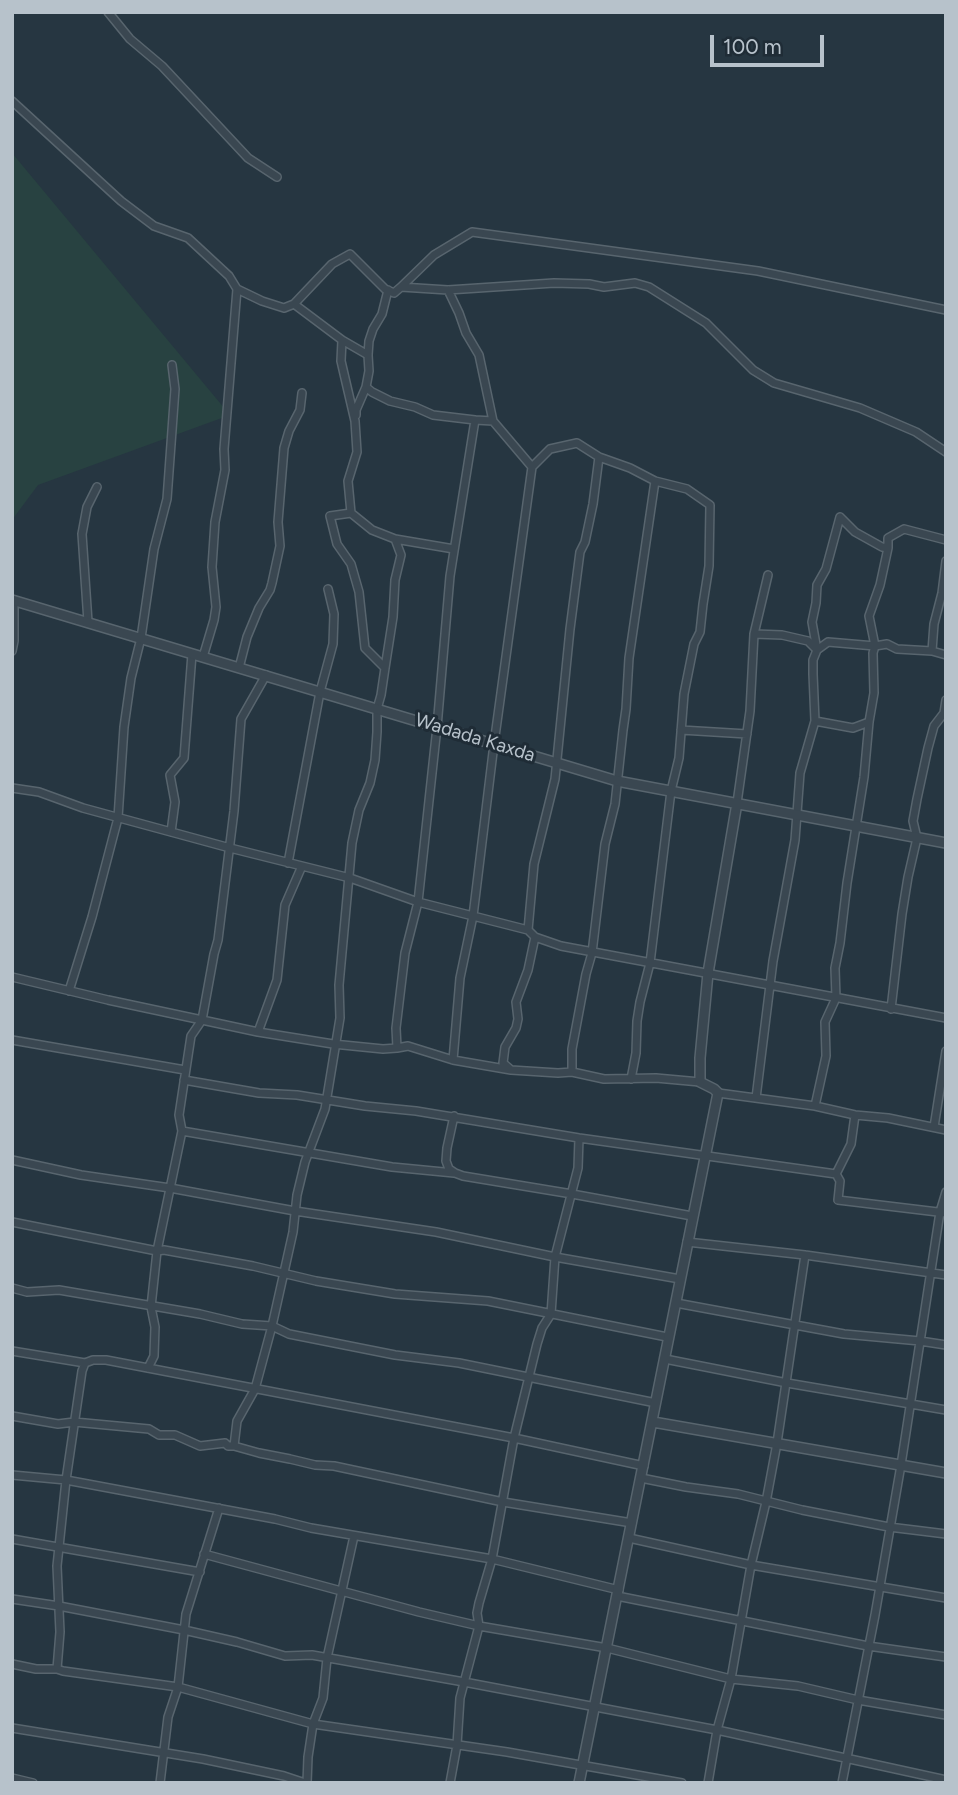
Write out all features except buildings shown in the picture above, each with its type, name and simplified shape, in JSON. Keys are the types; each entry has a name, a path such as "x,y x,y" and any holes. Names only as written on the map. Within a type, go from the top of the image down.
{"street":[{"path":"108,12 130,39 162,66 248,158 277,177"},
{"path":"12,101 121,201 154,226 188,237 229,276 237,289 284,308 294,304 332,264 350,254 385,289 394,293 434,255 472,232 758,271 946,310"},
{"path":"401,287 448,290 554,283 604,287 635,283 649,287 706,323 753,370 774,383 860,408 916,432 946,452"},
{"path":"203,657 215,620 212,567 215,522 225,470 224,449 237,289"},
{"path":"388,290 382,314 373,329 366,387 356,410 357,452 348,481 351,513 372,530 395,539 454,550"},
{"path":"448,290 466,333 479,355 493,421 532,467"},
{"path":"294,304 342,340 368,355"},
{"path":"342,340 341,361 355,421"},
{"path":"69,991 118,818 124,727 131,678 141,638 154,549 167,499 175,389 172,365"},
{"path":"366,387 390,401 433,415 493,421"},
{"path":"239,668 247,637 272,583 280,545 278,523 284,448 300,410 302,393"},
{"path":"397,1048 396,1028 405,953 418,902 454,550 475,419"},
{"path":"453,1060 460,978 473,916 532,467 550,449 577,443 599,457 631,468 655,481 687,489 710,505 709,566 700,632 694,644 686,683 679,758 671,791 650,963 640,1002 631,1079"},
{"path":"528,930 534,864 555,779 580,552 585,542 593,504 599,457"},
{"path":"572,1072 572,1049 592,953 604,844 615,804 629,658 655,481"},
{"path":"88,622 82,534 87,507 97,487"},
{"path":"351,513 330,516 337,544 351,564 359,592 365,648 385,668"},
{"path":"756,1098 780,917 795,840 800,773 815,721 813,660 817,650 812,622 817,586 826,569 840,517 855,533 888,548"},
{"path":"815,1106 826,1056 825,1022 836,998 835,968 874,693 875,646 869,616 880,585 888,538 904,529 946,540"},
{"path":"234,1446 237,1421 255,1389 272,1326 293,1232 297,1195 308,1153 325,1109 337,1044 352,843 374,760 377,709 401,555 395,539"},
{"path":"932,651 934,624 946,561"},
{"path":"700,1082 708,973 747,734 754,634 768,575"},
{"path":"288,863 320,692 333,644 334,614 328,589"},
{"path":"12,651 13,600"},
{"name":"Wadada Kaxda","path":"13,600 617,781 946,843"},
{"path":"754,634 782,635 808,641 817,650"},
{"path":"817,650 828,642 875,646 887,644 897,649 932,651 946,655"},
{"path":"171,832 175,802 170,775 184,758 192,653"},
{"path":"148,1368 154,1356 155,1327 151,1307 157,1251 182,1131 179,1115 185,1070 191,1036 202,1020 218,940 230,848 241,719 265,676"},
{"path":"891,1009 906,890 917,838 914,821 928,748 934,726 944,713 946,700"},
{"path":"815,721 853,728 869,722"},
{"path":"681,730 747,734"},
{"path":"12,788 39,792 118,818 350,878 418,902 528,930 535,937 592,953 946,1018"},
{"path":"258,1032 277,980 285,905 302,866"},
{"path":"511,1070 503,1063 505,1047 516,1028 516,1002 528,970 535,937"},
{"path":"12,977 258,1032 383,1049 408,1046 453,1060 511,1070 572,1072 604,1079 656,1078 700,1082 714,1088 718,1093 815,1106 946,1130"},
{"path":"12,1040 185,1070"},
{"path":"934,1128 946,1051"},
{"path":"184,1080 259,1093 297,1095 454,1116 579,1138 836,1174"},
{"path":"579,1783 718,1093"},
{"path":"836,1174 850,1144 855,1115"},
{"path":"454,1116 446,1161 455,1174"},
{"path":"182,1131 392,1167 455,1174 692,1216"},
{"path":"450,1783 457,1745 460,1698 479,1626 477,1613 492,1559 514,1438 542,1328 551,1314 555,1258 578,1168 579,1138"},
{"path":"12,1160 81,1175 170,1188 295,1212 436,1232 555,1258 680,1279"},
{"path":"836,1174 840,1181 838,1200 943,1212"},
{"path":"842,1783 901,1465 930,1273 946,1193"},
{"path":"12,1222 329,1283 395,1294 488,1301 667,1337"},
{"path":"687,1242 946,1275"},
{"path":"708,1783 717,1730 732,1679 751,1565 777,1444 805,1255"},
{"path":"12,1289 27,1293 59,1290 200,1314 242,1324 272,1326 289,1334 396,1355 458,1363 656,1403"},
{"path":"676,1303 844,1334 946,1345"},
{"path":"12,1351 85,1363 106,1360 514,1438 644,1466"},
{"path":"665,1359 946,1410"},
{"path":"57,1669 60,1632 57,1566 74,1422 85,1363"},
{"path":"12,1416 58,1424 74,1422 149,1429 159,1435 175,1435 200,1446 225,1443 228,1446 315,1465 334,1466 503,1502 632,1523"},
{"path":"653,1422 946,1473"},
{"path":"12,1475 66,1480 354,1536 492,1559 618,1593 772,1628 946,1657"},
{"path":"641,1478 738,1494 889,1527 946,1534"},
{"path":"160,1783 168,1717 178,1687 186,1614 219,1508"},
{"path":"12,1728 164,1751 306,1783 313,1724 323,1698 327,1658 354,1536"},
{"path":"629,1538 751,1565 946,1598"},
{"path":"12,1539 200,1572"},
{"path":"204,1553 479,1626 607,1648 732,1679 798,1686 858,1700 946,1715"},
{"path":"12,1599 184,1630 285,1656 312,1655 717,1730 946,1780"},
{"path":"12,1664 178,1687 313,1724 583,1765 682,1783"},
{"path":"12,1778 33,1783"}],"green space":[{"path":"12,153 230,415 38,485 12,520"}]}
